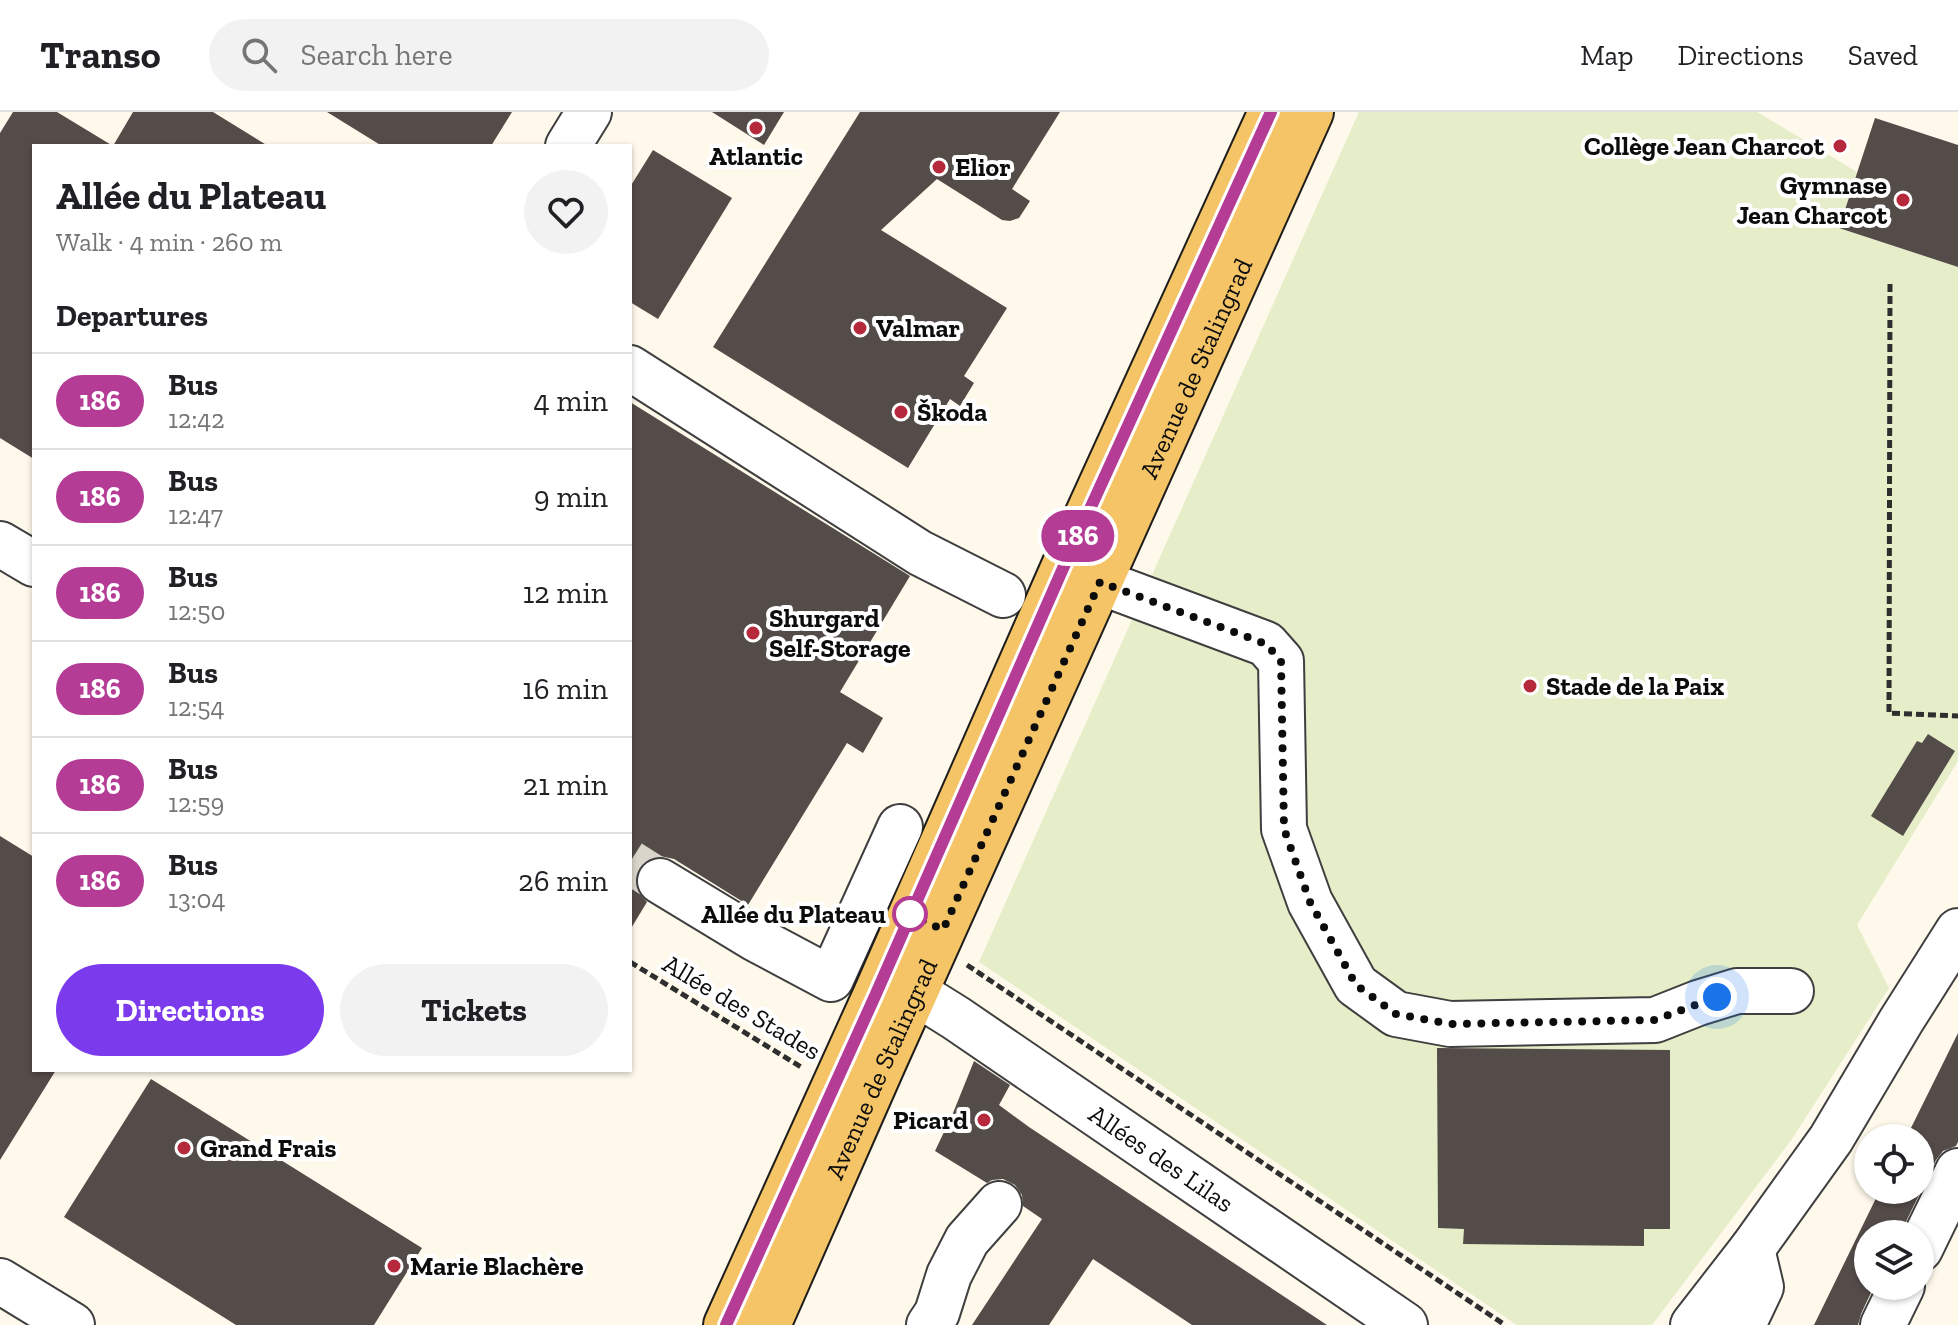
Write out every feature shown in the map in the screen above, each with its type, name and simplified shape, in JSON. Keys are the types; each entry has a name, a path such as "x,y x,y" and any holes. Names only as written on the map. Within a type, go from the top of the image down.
{"main road":[{"name":"Avenue de Stalingrad","path":"726,1325 1064,566 1271,112"},
{"name":"Avenue de Stalingrad","path":"768,1325 1311,112"}],"street":[{"path":"569,144 589,112"},
{"path":"632,369 920,553 1003,595"},
{"path":"0,544 32,563"},
{"path":"1100,582 1266,644 1281,661 1284,829 1310,902 1356,985 1396,1014 1450,1024 1655,1020 1737,991 1791,991"},
{"path":"660,881 754,938 831,979 900,827"},
{"path":"1693,1325 1831,1139 1901,1021 1952,954"},
{"name":"Allées des Lilas","path":"916,993 1405,1325"},
{"path":"1934,1220 1958,1171"},
{"path":"929,1325 937,1313 949,1275 967,1240 999,1204"},
{"path":"1743,1325 1761,1287 1752,1249"},
{"path":"0,1281 72,1325"},
{"path":"1883,1325 1895,1300"}],"path":[{"path":"1890,284 1889,713 1958,716"},
{"path":"936,945 1505,1325"},
{"name":"Allée des Stades","path":"632,963 834,1085"}],"green space":[{"name":"Stade de la Paix","path":"1359,112 1757,112 1857,172 1839,228 1958,267 1958,761 1857,925 1889,988 1792,1139 1652,1325 1517,1325 979,962"}],"building":[{"path":"13,112 57,112 110,144 32,144 32,458 0,438 0,133"},
{"path":"133,112 213,112 265,144 114,144"},
{"path":"327,112 512,112 492,144 379,144"},
{"name":"Atlantic","path":"712,112 784,112 764,145"},
{"name":"Valmar","path":"860,112 1060,112 1012,189 1030,201 1019,218 1002,220 937,179 881,230 1007,308 964,376 974,383 960,406 950,399 908,468 713,347"},
{"name":"Gymnase Jean Charcot","path":"1875,118 1958,145 1958,267 1839,228"},
{"path":"653,150 732,198 658,319 632,303 632,184"},
{"name":"Shurgard Self-Storage","path":"632,403 910,576 840,692 883,718 863,753 847,743 748,905 674,859 660,856 647,860 638,869 635,880 638,892 647,902 632,927"},
{"path":"1928,734 1955,751 1903,836 1871,816 1917,741 1922,743"},
{"path":"0,836 32,856 32,1072 55,1072 0,1160"},
{"path":"1958,1033 1958,1142 1956,1146 1943,1151 1934,1164 1934,1124 1913,1124"},
{"path":"1437,1048 1670,1050 1670,1229 1644,1229 1644,1246 1463,1244 1464,1229 1438,1228"},
{"path":"974,1061 1010,1085 999,1105 1327,1325 1192,1325 1093,1259 1049,1325 972,1325 1042,1219 1023,1206 1022,1195 1015,1185 1003,1179 987,1183 935,1151"},
{"name":"Grand Frais","path":"151,1079 422,1248 374,1325 236,1325 64,1217"},
{"path":"1873,1204 1915,1204 1907,1220 1865,1220"},
{"path":"1854,1243 1854,1300 1868,1300 1858,1325 1814,1325"}],"tunnel":[{"path":"632,863 660,881"}],"bus line":[{"name":"186","path":"726,1325 1064,566 1271,112"}],"place":[{"name":"Atlantic","path":"756,128"},
{"name":"Collège Jean Charcot","path":"1840,146"},
{"name":"Elior","path":"939,167"},
{"name":"Gymnase Jean Charcot","path":"1903,200"},
{"name":"Valmar","path":"860,328"},
{"name":"Škoda","path":"901,412"},
{"name":"Shurgard Self-Storage","path":"753,633"},
{"name":"Stade de la Paix","path":"1530,686"},
{"name":"Allée du Plateau","path":"910,914"},
{"name":"Picard","path":"984,1120"},
{"name":"Grand Frais","path":"184,1148"},
{"name":"Marie Blachère","path":"394,1266"}],"route":[{"path":"910,914 943,930 1100,582 1266,644 1281,661 1284,829 1310,902 1356,985 1396,1014 1450,1024 1655,1020 1717,997"}]}
